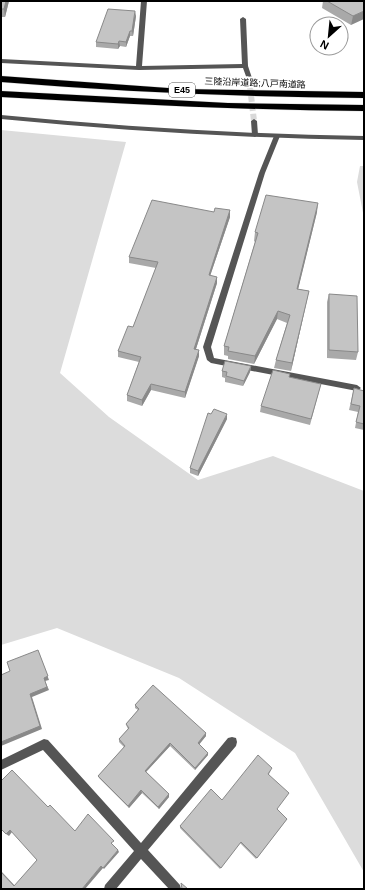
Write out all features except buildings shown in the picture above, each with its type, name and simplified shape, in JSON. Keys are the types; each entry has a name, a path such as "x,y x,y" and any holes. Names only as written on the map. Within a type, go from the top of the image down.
{"highway":[{"name":"三陸沿岸道路;八戸南道路","path":"1,79 46,83 277,95 364,96"},
{"name":"E45","path":"1,94 112,101 307,108 364,108"}],"street":[{"path":"139,68 144,1"},
{"path":"243,19 245,66 249,78"},
{"path":"1,61 139,68 245,66"},
{"path":"1,117 124,128 277,136 364,138"},
{"path":"254,121 255,135"},
{"path":"277,136 262,173 207,347 211,360 357,388"},
{"path":"109,889 232,742"},
{"path":"1,765 44,744 176,889"}],"shaded area":[{"path":"1,130 126,142 60,373 109,417 198,480 273,456 364,491 364,872 295,753 179,678 57,628 1,645"},
{"path":"360,166 364,166 364,218 357,182"}],"tunnel":[{"path":"249,78 254,121"}]}
